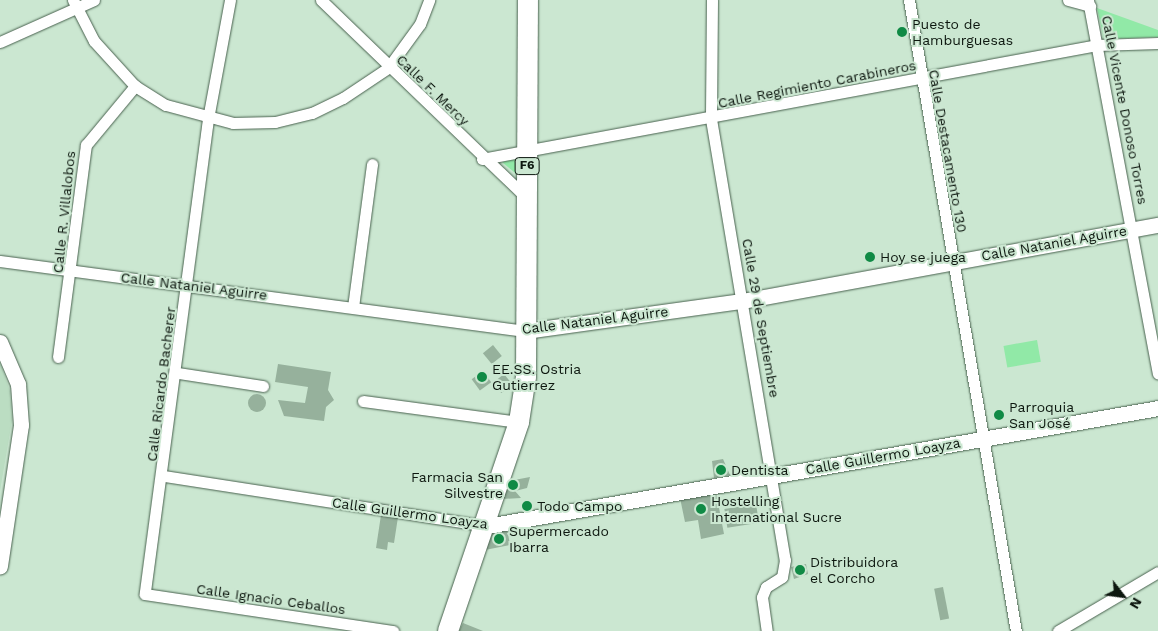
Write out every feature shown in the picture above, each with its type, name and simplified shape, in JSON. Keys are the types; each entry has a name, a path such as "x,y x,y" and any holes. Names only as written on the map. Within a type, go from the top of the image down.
{"highway":[{"name":"F6","path":"448,631 487,526 518,422 526,378 528,0"}],"street":[{"path":"0,42 74,4 94,0"},
{"name":"Calle Ricardo Bacherer","path":"145,594 178,373 208,119 230,0"},
{"name":"Calle F. Mercy","path":"321,0 482,159 527,198"},
{"path":"74,4 94,41 134,86 166,105 208,119 275,122 312,113 388,68 420,24 429,0"},
{"name":"Calle 29 de Septiembre","path":"712,0 711,119 774,474 785,572 764,592 767,631"},
{"name":"Calle Destacamento 130","path":"909,0 920,79 1016,631"},
{"path":"1068,0 1089,3"},
{"name":"Calle Vicente Donoso Torres","path":"1089,3 1134,229 1158,373"},
{"name":"Calle Regimiento Carabineros","path":"482,159 527,149 711,119 1097,45 1158,43"},
{"name":"Calle R. Villalobos","path":"58,357 73,270 86,146 134,86"},
{"path":"353,307 372,164"},
{"name":"Calle Nataniel Aguirre","path":"0,261 353,307 481,328 525,331 742,301 952,261 1158,225"},
{"path":"0,342 18,384 22,417 0,566"},
{"path":"178,373 263,386"},
{"path":"363,401 518,422"},
{"name":"Calle Guillermo Loayza","path":"164,476 487,526 774,474 1158,408"},
{"path":"1058,631 1158,572"},
{"name":"Calle Ignacio Ceballos","path":"145,594 393,631"}],"shaded area":[{"path":"0,363 10,391 12,421 0,491"}],"green space":[{"path":"1097,8 1158,30 1158,37 1104,39"},
{"path":"522,157 522,179 502,162"},
{"path":"1037,340 1041,362 1007,368 1004,346"}],"building":[{"path":"493,345 502,356 492,364 483,353"},
{"path":"278,364 331,372 328,390 334,400 326,407 324,421 284,416 278,400 305,403 308,387 275,382"},
{"path":"483,371 491,382 480,391 472,379"},
{"path":"504,374 512,384 501,393 493,383"},
{"path":"257,394 263,397 266,403 263,409 257,412 251,409 248,403 251,397"},
{"name":"Dentista","path":"723,459 730,475 714,478 712,461"},
{"path":"530,477 527,488 515,491 521,498 502,499 509,481"},
{"name":"Hostelling International Sucre","path":"716,492 724,534 701,539 698,520 685,522 680,498"},
{"path":"756,504 759,523 727,528 724,509"},
{"path":"381,515 398,517 394,543 388,542 387,550 376,548"},
{"name":"Supermercado Ibarra","path":"507,528 510,545 485,550 493,532"},
{"name":"Distribuidora el Corcho","path":"806,564 808,574 794,579 791,567"},
{"path":"943,587 949,618 940,620 934,589"},
{"path":"463,623 483,631 459,631"}],"place":[{"name":"Puesto de Hamburguesas","path":"902,32"},
{"name":"Hoy se juega","path":"870,257"},
{"name":"EE.SS. Ostria Gutierrez","path":"482,377"},
{"name":"Parroquia San José","path":"999,415"},
{"name":"Dentista","path":"721,470"},
{"name":"Farmacia San Silvestre","path":"513,485"},
{"name":"Todo Campo","path":"527,506"},
{"name":"Hostelling International Sucre","path":"701,509"},
{"name":"Supermercado Ibarra","path":"499,539"},
{"name":"Distribuidora el Corcho","path":"800,570"}]}
